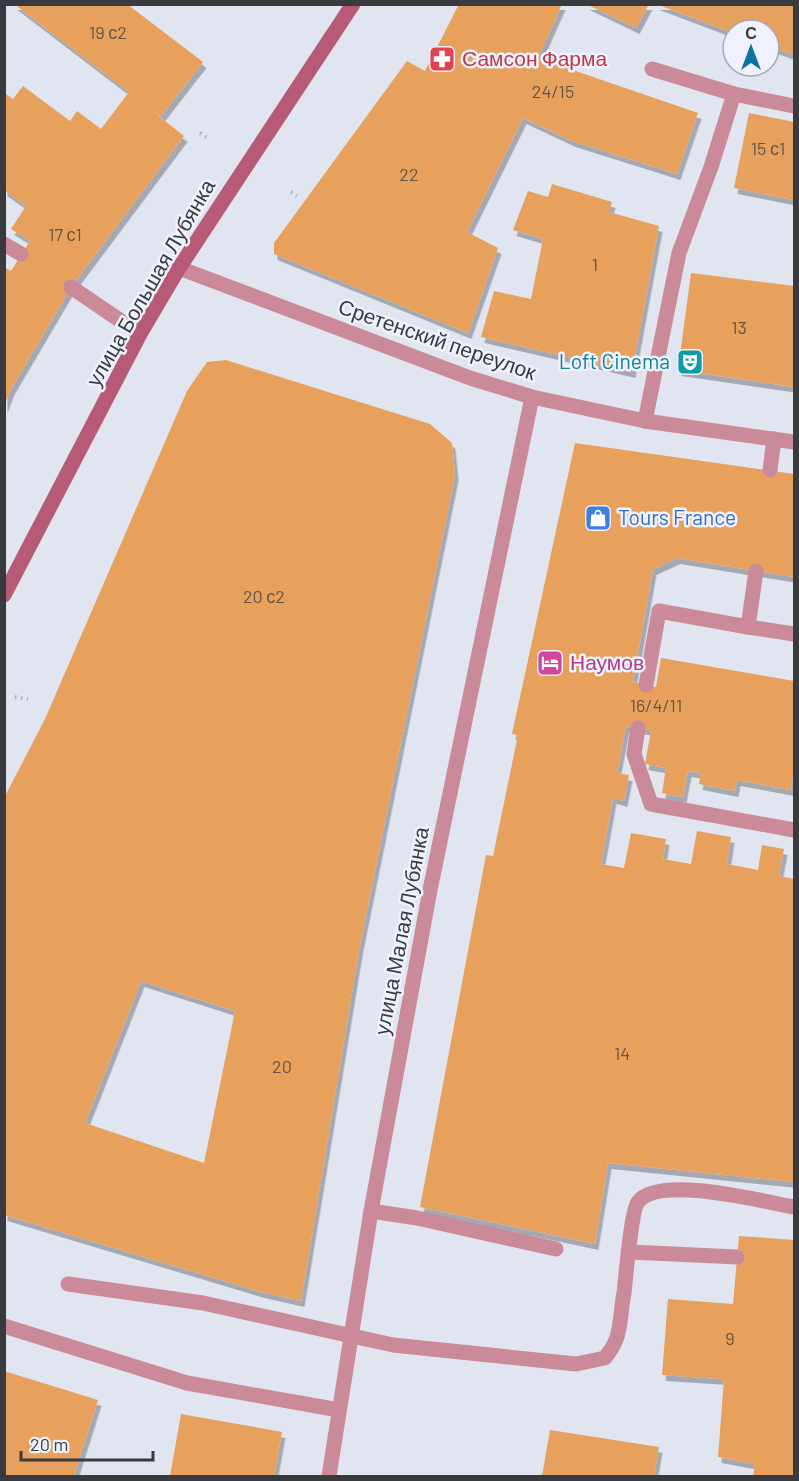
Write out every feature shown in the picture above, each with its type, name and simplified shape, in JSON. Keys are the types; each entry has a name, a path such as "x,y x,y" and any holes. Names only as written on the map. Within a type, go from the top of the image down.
{"main road":[{"name":"улица Большая Лубянка","path":"4,595 140,334 179,268 353,4"}],"street":[{"path":"652,69 734,94 795,106"},
{"path":"645,421 679,253 711,167 734,94"},
{"path":"4,244 21,254"},
{"name":"Сретенский переулок","path":"179,268 470,378 532,397 645,421 795,442"},
{"path":"71,287 140,334"},
{"name":"улица Малая Лубянка","path":"328,1476 371,1211 430,890 532,397"},
{"path":"770,470 774,439"},
{"path":"748,627 756,571"},
{"path":"646,685 659,611 795,634"},
{"path":"638,728 634,754 651,804 795,830"},
{"path":"68,1284 203,1303 393,1345 576,1364 605,1358 616,1341 630,1252 632,1223 638,1202 651,1193 672,1189 708,1191 795,1208"},
{"path":"371,1211 417,1218 556,1249"},
{"path":"630,1252 737,1257"},
{"path":"4,1326 187,1383 339,1410"}],"path":[{"path":"200,133 209,139"},
{"path":"291,192 297,196"},
{"path":"15,697 28,699"}],"building":[{"path":"14,4 127,4 203,62 161,116 150,109 184,136 71,287 11,389 4,407 4,267 11,271 30,241 11,229 26,206 4,190 4,96 6,94 13,99 23,86 70,121 77,111 101,129 129,92"},
{"path":"459,4 562,4 538,58 698,113 677,174 572,141 523,118 467,232 498,248 468,333 274,254 274,243 407,61 425,71"},
{"path":"586,4 649,4 636,28"},
{"path":"656,4 794,4 794,55 781,50 781,18 721,18 721,28"},
{"path":"749,113 794,122 794,200 734,188"},
{"path":"552,184 612,202 609,212 659,226 632,372 481,337 494,291 531,299 543,239 513,230 528,191 548,197"},
{"path":"691,273 794,286 794,387 678,370"},
{"path":"226,360 430,424 452,443 455,475 359,950 301,1301 261,1292 4,1215 4,798 45,719 187,391 207,362","holes":["141,981 235,1011 204,1163 85,1123"]},
{"path":"575,443 794,474 794,577 677,558 653,569 633,682 656,687 661,658 794,681 794,769 791,790 737,780 735,791 699,784 701,773 688,771 683,797 662,793 666,768 645,764 651,730 626,726 617,773 629,775 624,801 613,798 601,864 624,868 631,833 666,839 663,859 691,864 697,831 731,837 727,864 758,870 762,845 784,849 779,876 794,879 794,1182 608,1163 595,1244 420,1207 486,855 493,856 518,735 512,734"},
{"path":"739,1236 794,1240 794,1476 753,1476 755,1464 718,1457 724,1379 662,1375 668,1299 733,1304"},
{"path":"4,1371 98,1400 74,1476 4,1476"},
{"path":"181,1414 282,1432 274,1476 170,1476"},
{"path":"550,1430 659,1447 654,1476 542,1476"}],"place":[{"name":"Самсон Фарма","path":"442,59"},
{"name":"Loft Cinema","path":"690,362"},
{"name":"Tours France","path":"598,518"},
{"name":"Наумов","path":"550,663"}]}
